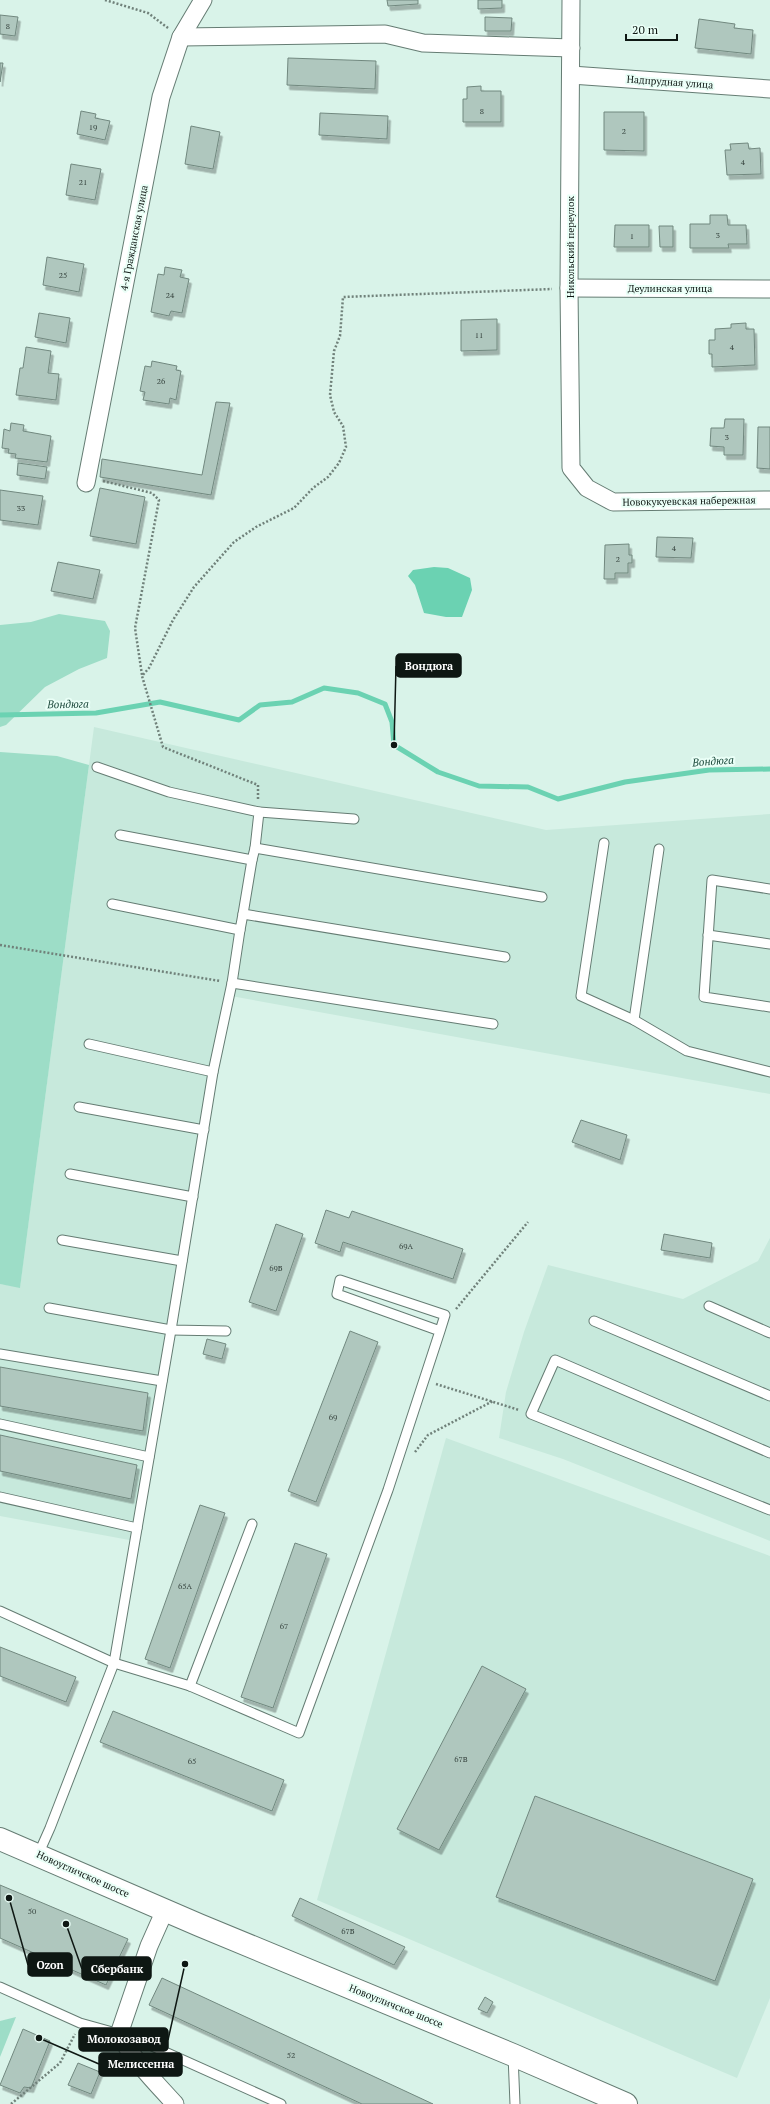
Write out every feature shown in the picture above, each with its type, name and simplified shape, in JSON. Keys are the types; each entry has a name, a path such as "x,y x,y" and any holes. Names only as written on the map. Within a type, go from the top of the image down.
{"main road":[{"name":"Новоугличское шоссе","path":"0,1839 626,2104"}],"street":[{"name":"4-я Гражданская улица","path":"86,480 161,97 181,36 203,0"},
{"name":"Никольский переулок","path":"571,0 569,288 571,468 587,488"},
{"path":"181,36 385,34 423,43 571,48"},
{"name":"Надпрудная улица","path":"571,75 770,89"},
{"name":"Деулинская улица","path":"569,288 770,289"},
{"name":"Новокукуевская набережная","path":"587,488 613,502 770,500"},
{"path":"165,1910 149,1946 119,2034 141,2067 175,2104"}],"lane":[{"path":"97,767 169,792 259,812 354,819"},
{"path":"38,1855 50,1828 114,1663 171,1330 213,1072 232,983 255,848 259,812"},
{"path":"120,836 252,860"},
{"path":"604,842 581,996 634,1020 687,1051 770,1072"},
{"path":"255,848 542,897"},
{"path":"634,1020 659,849"},
{"path":"770,889 712,880 704,997 770,1008"},
{"path":"112,904 240,930"},
{"path":"243,914 505,957"},
{"path":"708,935 770,944"},
{"path":"232,983 493,1024"},
{"path":"89,1044 213,1072"},
{"path":"79,1106 204,1130"},
{"path":"70,1174 193,1197"},
{"path":"62,1240 182,1261"},
{"path":"0,1611 114,1663 190,1686 299,1733 388,1490 423,1381 440,1331 445,1315 340,1280 337,1294 440,1331"},
{"path":"709,1306 770,1333"},
{"path":"49,1308 171,1330 226,1331"},
{"path":"594,1320 770,1396"},
{"path":"0,1354 162,1381"},
{"path":"770,1453 555,1360 531,1414 770,1510"},
{"path":"0,1424 149,1457"},
{"path":"0,1497 137,1528"},
{"path":"190,1686 252,1524"},
{"path":"0,1987 80,2023 134,2038 281,2104"},
{"path":"513,2055 515,2104"}],"path":[{"path":"106,0 148,13 181,36"},
{"path":"142,676 149,668 173,620 194,587 234,542 256,527 294,508 313,488 328,477 339,463 346,447 342,426 334,412 330,395 334,351 340,336 343,297 569,288"},
{"path":"86,480 152,493 159,500 135,628 142,676 163,747 258,785 259,812"},
{"path":"0,945 232,983"},
{"path":"445,1315 455,1310 528,1222"},
{"path":"423,1381 493,1401 531,1414"},
{"path":"414,1454 428,1435 493,1401"},
{"path":"12,2104 60,2063 80,2023"}],"shaded area":[{"path":"434,567 448,568 470,578 472,590 462,617 446,617 424,613 415,585 408,576 413,570"},
{"path":"59,614 105,621 110,631 107,658 79,669 45,687 6,725 0,727 0,625 31,622"},
{"path":"94,727 546,830 770,814 770,1094 231,996 212,1093 140,1542 0,1516 0,1284 20,1287"},
{"path":"0,752 57,756 89,765 20,1288 0,1284"},
{"path":"770,1238 770,1541 563,1459 499,1438 506,1392 524,1332 548,1265 683,1299 758,1261"},
{"path":"446,1438 770,1556 770,1998 737,2078 317,1900"},
{"path":"16,2017 0,2057 0,2021"}],"building":[{"path":"387,0 418,0 418,4 388,6"},
{"path":"478,0 502,0 502,8 478,9"},
{"path":"0,15 18,17 15,36 0,34"},
{"path":"485,17 512,18 511,31 485,31"},
{"path":"699,19 735,24 734,28 753,30 751,54 695,48"},
{"path":"288,58 376,61 375,89 287,85"},
{"path":"0,63 3,63 0,82"},
{"path":"481,86 481,91 501,91 501,122 463,122 463,99 467,99 467,87"},
{"path":"81,111 96,114 95,118 110,121 105,140 77,134"},
{"path":"604,112 644,112 644,151 604,150"},
{"path":"320,113 388,116 387,139 319,135"},
{"path":"191,126 220,132 213,169 185,164"},
{"path":"748,143 749,149 760,148 761,174 727,175 725,150 731,150 730,144"},
{"path":"71,164 101,169 95,200 66,195"},
{"path":"710,215 727,215 728,225 746,225 747,244 728,244 729,248 690,248 690,224 710,224"},
{"path":"615,225 649,225 649,247 614,247"},
{"path":"659,226 673,226 673,247 660,247"},
{"path":"47,257 84,264 79,292 43,285"},
{"path":"165,267 182,270 180,277 189,279 182,313 171,311 169,316 151,312 158,274 164,275"},
{"path":"39,313 70,318 66,343 35,337"},
{"path":"497,319 497,350 461,351 461,320"},
{"path":"746,323 746,329 754,329 755,365 712,367 712,354 709,354 709,340 715,340 715,329 731,328 731,324"},
{"path":"26,347 51,351 48,373 59,374 56,400 16,395 20,368 23,368"},
{"path":"152,361 177,366 176,370 181,371 176,400 170,398 169,404 143,400 145,392 140,391 145,366 151,367"},
{"path":"216,402 230,403 211,495 100,477 102,459 202,475"},
{"path":"725,419 744,419 743,455 724,455 724,447 710,446 711,428 724,428"},
{"path":"11,423 24,425 23,431 51,436 47,462 15,458 16,454 8,453 9,449 2,448 4,429 10,431"},
{"path":"758,427 770,427 770,469 757,468"},
{"path":"18,463 47,467 45,479 17,475"},
{"path":"100,488 145,497 136,544 90,536"},
{"path":"0,490 43,496 38,525 0,520"},
{"path":"657,537 693,538 691,558 656,557"},
{"path":"629,544 629,555 632,555 632,563 628,563 628,573 615,573 615,579 604,579 605,545"},
{"path":"58,562 100,570 93,599 51,591"},
{"path":"581,1120 627,1135 620,1160 572,1142"},
{"path":"326,1210 349,1218 352,1211 463,1249 453,1279 343,1242 340,1252 315,1243"},
{"path":"276,1224 303,1234 276,1311 249,1302"},
{"path":"664,1234 712,1243 710,1258 661,1250"},
{"path":"350,1331 378,1342 316,1502 288,1491"},
{"path":"207,1339 226,1344 222,1359 203,1354"},
{"path":"0,1367 148,1393 143,1431 0,1406"},
{"path":"0,1435 137,1465 131,1499 0,1471"},
{"path":"200,1505 225,1513 170,1668 145,1659"},
{"path":"295,1543 327,1554 273,1708 241,1697"},
{"path":"0,1647 76,1677 66,1702 0,1676"},
{"path":"482,1666 526,1689 439,1850 397,1829"},
{"path":"113,1711 284,1780 272,1811 100,1742"},
{"path":"535,1796 753,1879 715,1981 496,1897"},
{"path":"0,1885 128,1939 106,1985 0,1938"},
{"path":"300,1898 405,1947 394,1965 292,1916"},
{"path":"162,1978 433,2104 362,2104 149,2005"},
{"path":"485,1997 493,2002 487,2013 478,2009"},
{"path":"23,2029 50,2041 31,2088 24,2087 20,2093 0,2085"},
{"path":"78,2063 100,2072 91,2094 68,2085"}],"waterway":[{"name":"Вондюга","path":"0,715 96,713 160,702 239,720 260,705 292,702 324,688 358,693 385,704 392,722 394,745 438,772 479,786 528,787 558,799 625,782 709,770 770,769"}],"place":[{"name":"Вондюга","path":"394,745"},
{"name":"Ozon","path":"9,1898"},
{"name":"Сбербанк","path":"66,1924"},
{"name":"Молокозавод","path":"185,1964"},
{"name":"Мелиссенна","path":"39,2038"}]}
